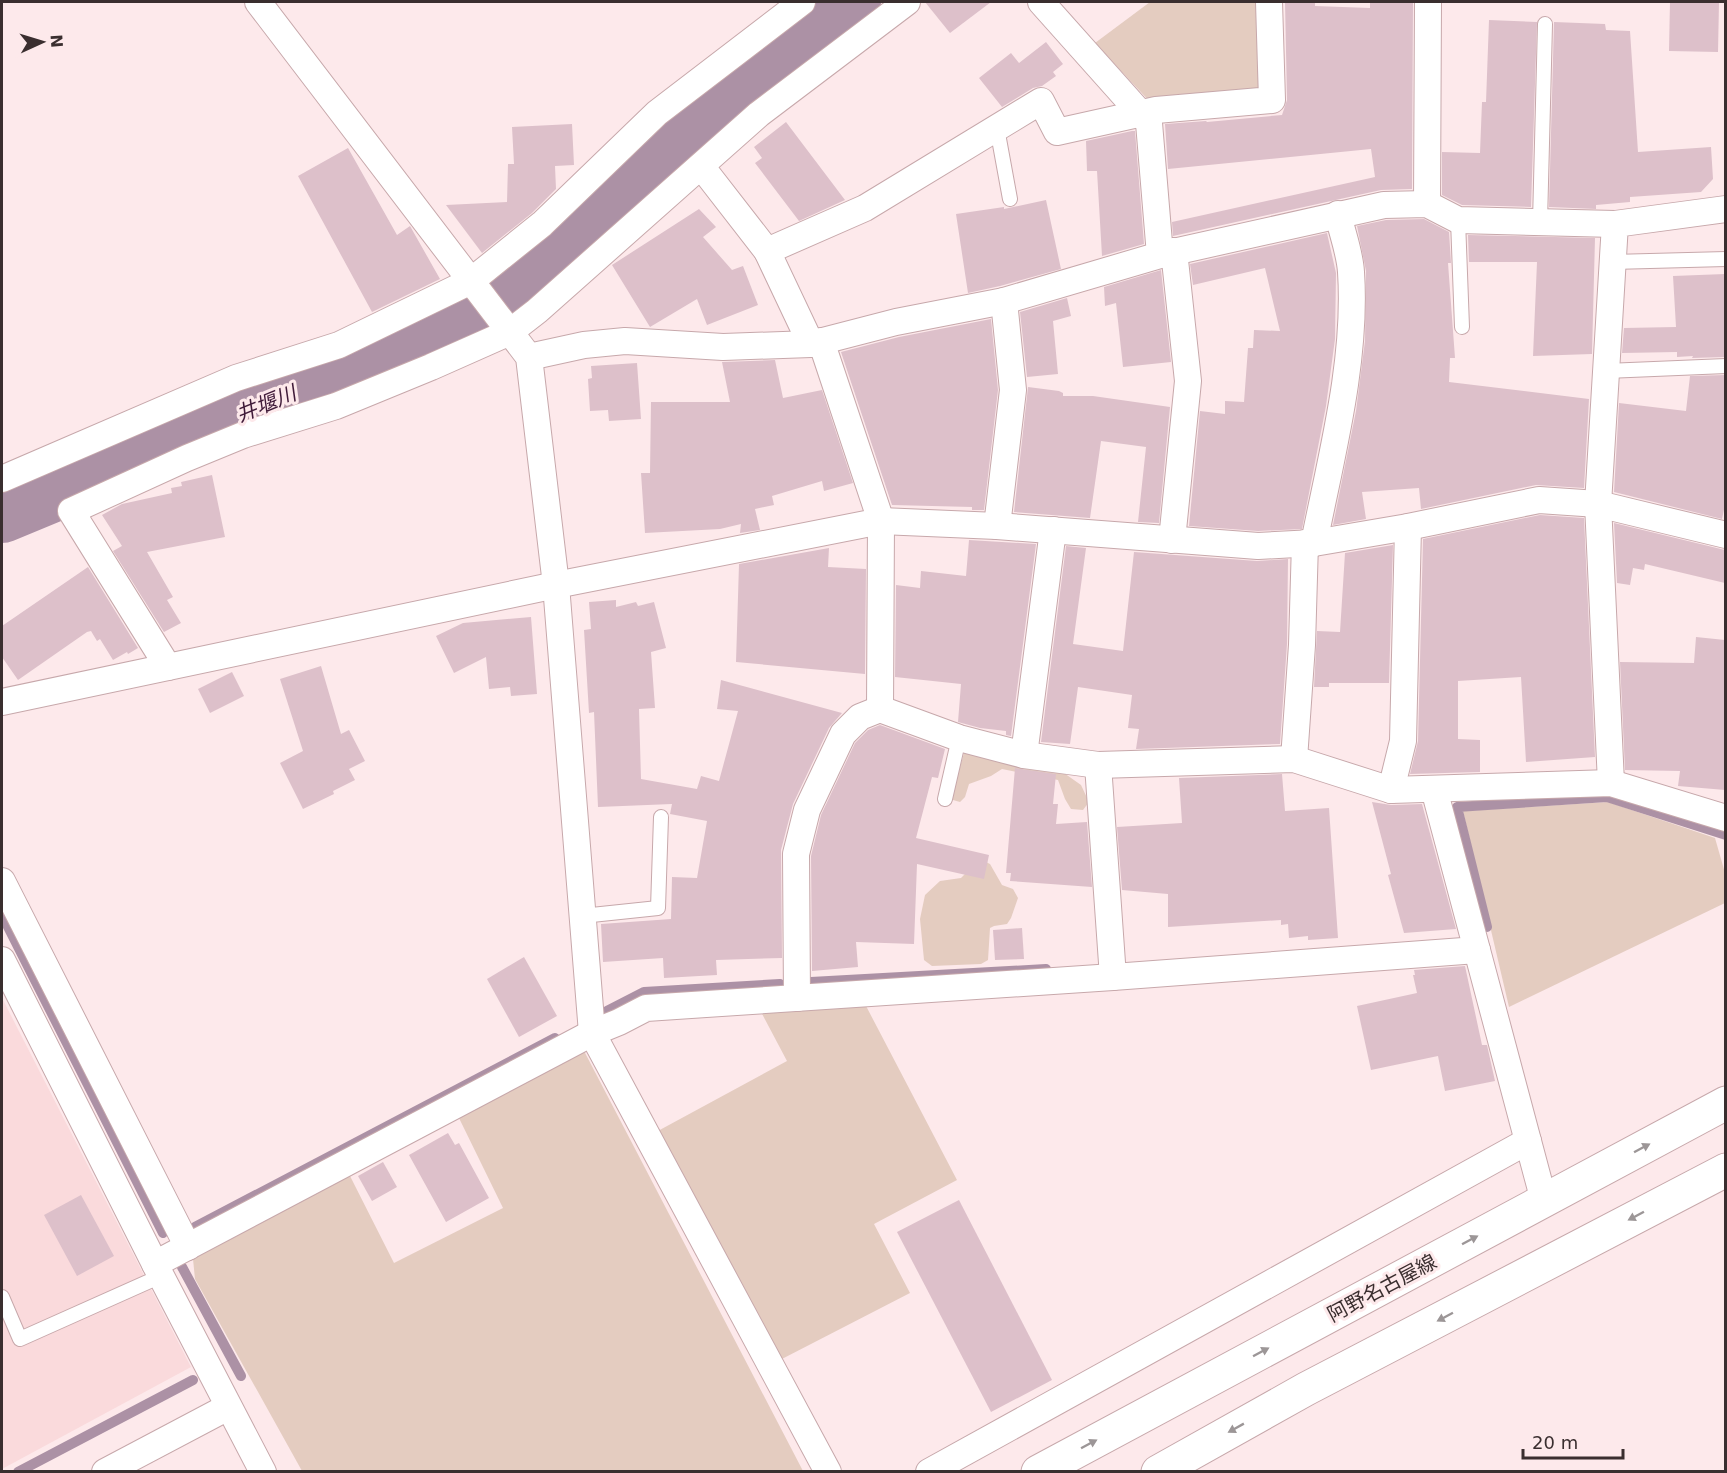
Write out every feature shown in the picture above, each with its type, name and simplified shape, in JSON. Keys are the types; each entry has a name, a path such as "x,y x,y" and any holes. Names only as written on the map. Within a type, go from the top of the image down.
{"main road":[{"name":"阿野名古屋線","path":"1038,1472 1725,1103"},
{"path":"1158,1472 1306,1389 1725,1170"}],"street":[{"path":"258,2 529,357 556,585 592,1033 828,1472"},
{"path":"2,479 236,378 339,345 472,282 542,224 657,113 802,2"},
{"path":"168,667 71,511 243,435 336,406 537,311 759,114 907,2"},
{"path":"1041,2 1149,123 1188,381 1172,540"},
{"path":"767,251 865,208 1041,101 1057,132 1156,110 1272,100 1269,2"},
{"path":"1427,204 1428,2"},
{"path":"701,166 767,251 816,342 881,520 880,709"},
{"path":"529,357 584,345 625,341 723,347 816,342 896,322 1004,301 1167,253 1384,205 1427,204 1458,220 1615,224 1725,209"},
{"path":"1294,759 1309,543 1342,401 1352,308 1351,269 1338,214"},
{"path":"1611,783 1598,504 1615,224"},
{"path":"997,526 1013,390 1004,301"},
{"path":"2,702 556,585 881,520 997,526 1258,546 1309,543 1408,527 1539,500 1598,504 1725,535"},
{"path":"1392,790 1403,741 1408,527"},
{"path":"1024,755 1053,531"},
{"path":"797,998 796,854 807,810 843,734 860,717 880,709 959,738 1024,755 1098,765 1294,759 1392,790 1611,783 1725,818"},
{"path":"1098,765 1113,977"},
{"path":"1434,789 1544,1201"},
{"path":"2,881 188,1247"},
{"path":"158,1270 188,1247 592,1033 646,1008 1477,950"},
{"path":"2,960 158,1270 263,1472"},
{"path":"929,1472 1528,1141"},
{"path":"105,1472 228,1407"}],"lane":[{"path":"1540,222 1545,24"},
{"path":"997,128 1010,199"},
{"path":"1458,220 1462,327"},
{"path":"1612,262 1725,259"},
{"path":"1605,371 1725,366"},
{"path":"945,799 959,738"},
{"path":"582,916 658,908 661,816"},
{"path":"2,1297 20,1339 158,1270"}],"shaded area":[{"path":"1150,2 1261,2 1264,94 1152,104 1095,43"},
{"path":"974,752 1064,773 1081,785 1089,802 1083,810 1071,809 1058,780 1002,769 991,776 969,784 965,797 960,802 953,800 953,792 964,753"},
{"path":"1608,802 1715,838 1725,873 1725,903 1509,1007 1463,811"},
{"path":"980,859 990,864 1002,885 1013,889 1018,898 1011,918 1007,924 990,928 988,960 981,964 932,966 924,960 920,919 925,895 940,881 961,878"},
{"path":"2,998 191,1367 2,1469"},
{"path":"865,1004 957,1180 874,1224 910,1293 778,1361 656,1132 787,1061 760,1010"},
{"path":"583,1049 803,1471 302,1471 195,1279 193,1259 349,1174 394,1263 503,1208 458,1116"}],"building":[{"path":"925,2 991,2 950,33"},
{"path":"1285,2 1315,2 1315,6 1370,8 1370,2 1413,2 1412,189 1381,190 1173,236 1172,222 1375,177 1371,149 1168,169 1165,124 1282,115 1287,100"},
{"path":"1670,2 1719,2 1718,52 1669,51"},
{"path":"1489,20 1537,22 1531,207 1462,205 1442,195 1442,152 1480,153 1482,102 1486,102"},
{"path":"1554,22 1605,24 1606,30 1630,31 1638,152 1711,147 1713,179 1701,192 1630,197 1630,202 1596,205 1596,209 1549,207"},
{"path":"1046,42 1063,64 1053,72 1056,76 1002,107 979,78 1011,53 1019,63"},
{"path":"786,122 845,200 799,221 755,163 762,158 754,147"},
{"path":"572,124 574,165 555,166 556,189 532,213 482,253 446,205 507,202 508,164 514,164 512,127"},
{"path":"1135,131 1144,244 1102,256 1097,171 1087,171 1086,141"},
{"path":"348,148 397,235 410,226 440,279 372,312 298,176"},
{"path":"1046,200 1061,269 968,293 956,214 1004,207 1004,209"},
{"path":"699,209 716,227 703,237 732,270 743,266 758,305 707,325 697,299 650,327 612,265"},
{"path":"1424,219 1449,232 1451,263 1448,263 1455,358 1450,358 1449,382 1589,399 1584,488 1536,485 1421,509 1419,488 1362,492 1366,519 1333,525 1356,411 1365,341 1366,271 1357,226 1386,220"},
{"path":"1327,233 1336,273 1335,339 1326,406 1302,529 1258,531 1189,526 1200,411 1225,414 1225,401 1244,402 1248,348 1253,348 1254,330 1280,331 1265,268 1193,285 1190,264"},
{"path":"1468,235 1595,238 1592,354 1533,356 1537,262 1469,262"},
{"path":"1161,270 1171,362 1123,367 1116,303 1105,306 1104,287"},
{"path":"1725,274 1725,357 1677,357 1677,352 1622,353 1624,328 1676,327 1673,276"},
{"path":"1067,298 1071,316 1053,321 1058,374 1027,377 1020,312"},
{"path":"991,319 998,390 984,510 972,510 972,507 892,505 841,352 899,337"},
{"path":"775,360 783,398 822,390 853,483 824,491 822,481 772,496 774,505 755,509 760,530 740,533 741,524 720,529 645,533 641,473 650,473 651,402 730,402 722,362"},
{"path":"637,363 641,419 609,421 608,410 590,411 588,379 592,378 591,366"},
{"path":"1725,375 1725,505 1722,519 1614,492 1619,403 1686,411 1690,376"},
{"path":"1028,387 1059,391 1063,393 1063,396 1093,396 1170,407 1159,523 1138,522 1146,447 1101,441 1090,518 1014,512"},
{"path":"212,475 225,537 147,552 173,597 167,600 181,623 164,632 113,551 122,546 102,515 122,504 172,493 171,488 182,486 181,482"},
{"path":"1540,515 1584,518 1595,757 1526,762 1521,677 1458,681 1458,739 1480,740 1480,772 1410,774 1418,741 1423,539"},
{"path":"1614,523 1725,550 1725,583 1645,564 1644,570 1633,568 1630,585 1617,583"},
{"path":"969,540 1036,544 1011,736 1006,735 1006,731 980,728 958,722 961,684 895,677 896,585 920,588 921,571 966,576"},
{"path":"1393,545 1389,683 1329,683 1329,687 1314,687 1317,631 1340,632 1345,553"},
{"path":"1066,546 1086,548 1073,644 1123,651 1134,552 1257,561 1288,559 1287,644 1280,744 1136,749 1139,729 1128,728 1132,695 1078,687 1070,744 1041,742"},
{"path":"829,548 828,567 866,569 865,674 736,662 739,564"},
{"path":"88,567 138,648 113,660 100,639 97,641 91,631 87,632 18,680 2,657 2,626"},
{"path":"616,600 616,607 636,602 638,606 654,602 666,648 651,652 655,708 639,709 641,779 697,789 701,776 719,781 738,711 717,709 721,680 842,713 829,728 793,804 781,850 782,958 716,960 717,975 664,978 663,958 603,962 601,924 671,919 672,877 697,878 707,821 670,814 672,804 598,807 594,712 589,713 584,630 591,629 589,602"},
{"path":"531,617 537,694 511,696 510,687 489,689 486,657 454,673 436,636 463,623"},
{"path":"1696,637 1725,640 1725,790 1678,786 1680,771 1625,770 1620,662 1694,663"},
{"path":"321,666 341,734 349,730 365,761 349,769 355,780 333,791 334,794 303,809 280,763 303,751 280,679"},
{"path":"232,672 244,696 210,713 198,689"},
{"path":"880,725 945,749 938,778 932,777 916,838 989,855 984,879 917,864 914,944 856,942 858,967 812,971 811,856 821,815 855,743 868,730"},
{"path":"1015,768 1056,774 1053,804 1058,804 1056,824 1087,822 1092,887 1010,881 1011,873 1006,873"},
{"path":"1282,774 1285,811 1329,808 1338,938 1308,940 1308,936 1289,938 1288,924 1281,925 1281,920 1168,927 1168,894 1122,890 1117,827 1182,823 1179,778"},
{"path":"1372,802 1391,805 1422,804 1456,929 1404,933"},
{"path":"1022,928 1024,959 995,960 993,930"},
{"path":"524,957 557,1016 519,1037 487,979"},
{"path":"1465,966 1482,1045 1487,1045 1495,1081 1445,1091 1438,1056 1371,1070 1357,1006 1417,993 1414,970"},
{"path":"448,1133 455,1145 459,1143 489,1198 446,1222 409,1155"},
{"path":"383,1162 397,1187 372,1201 358,1176"},
{"path":"81,1195 114,1256 77,1276 44,1215"},
{"path":"959,1200 1052,1380 991,1412 897,1232"}],"waterway":[{"name":"井堰川","path":"2,513 292,393 424,345 525,284 753,75 851,2"},
{"path":"1487,927 1457,807 1607,797 1726,835"},
{"path":"2,915 163,1233"},
{"path":"811,982 1046,969"},
{"path":"607,1011 644,992 780,984"},
{"path":"195,1227 555,1038"},
{"path":"182,1267 241,1376"},
{"path":"18,1472 193,1380"}]}
